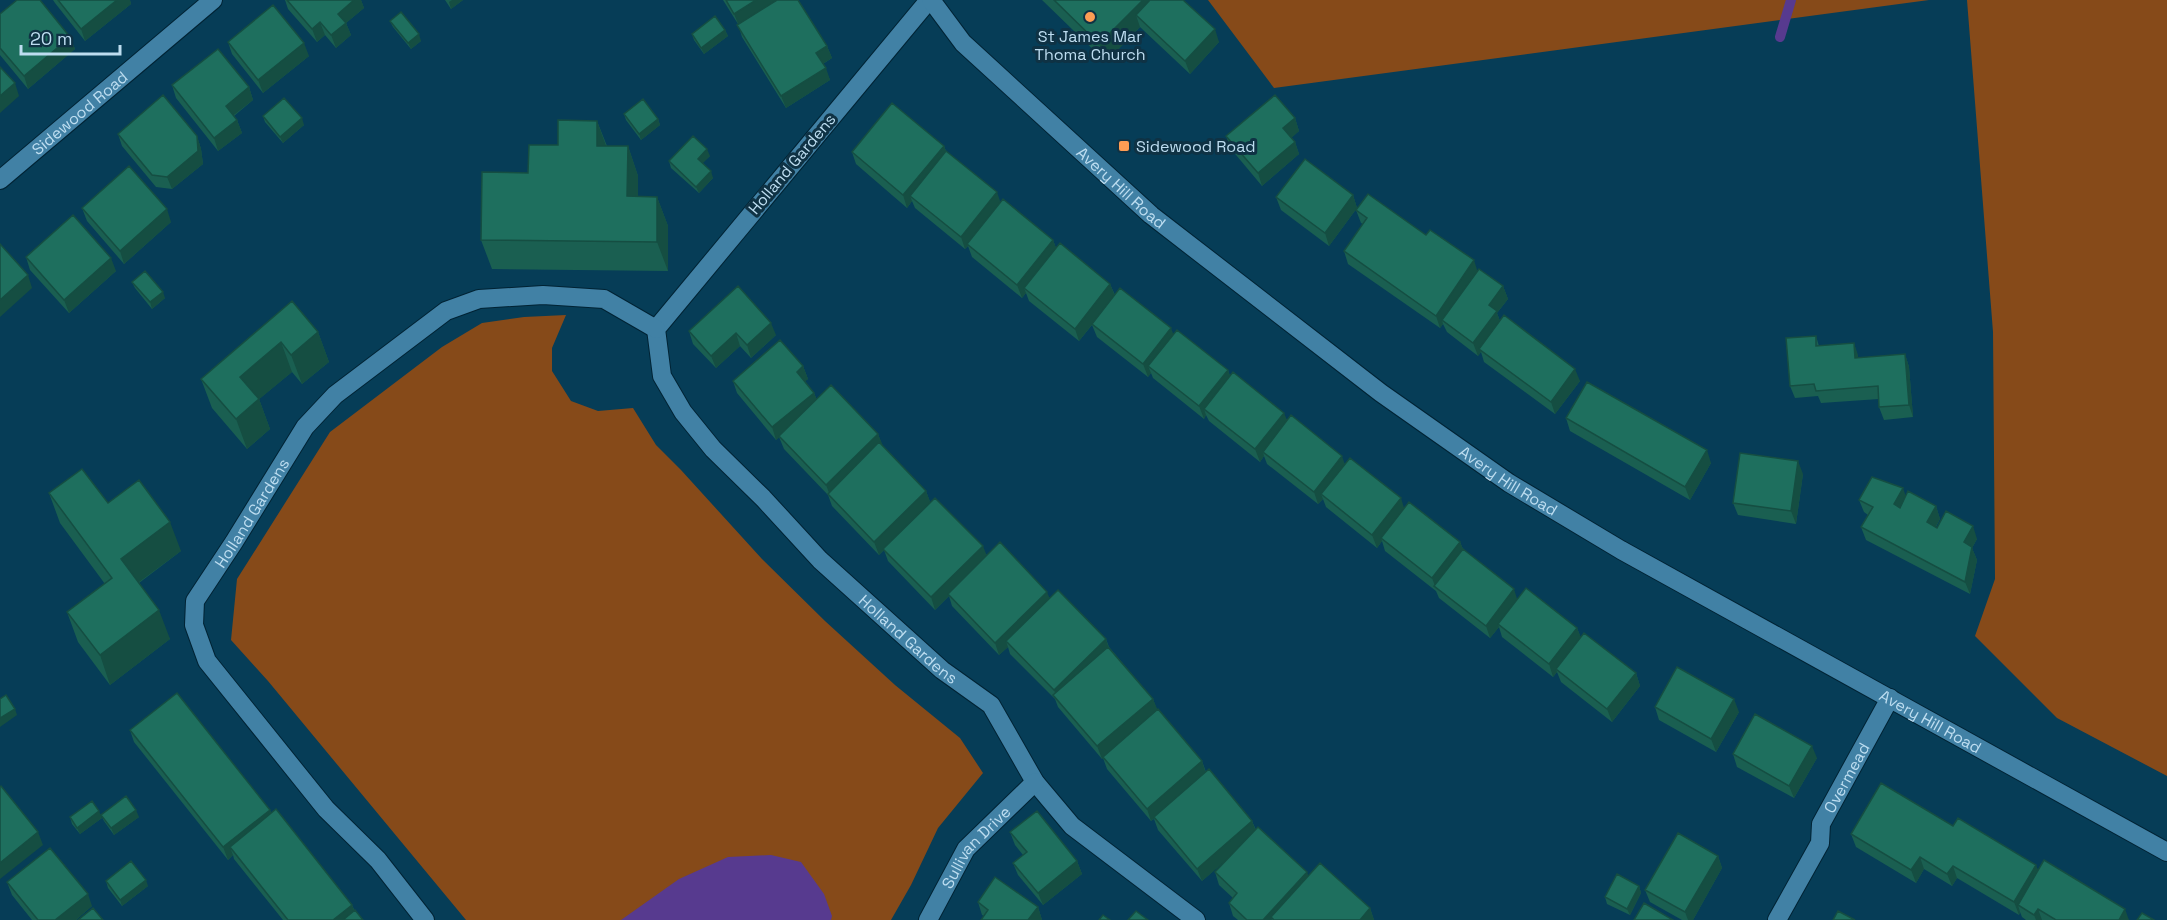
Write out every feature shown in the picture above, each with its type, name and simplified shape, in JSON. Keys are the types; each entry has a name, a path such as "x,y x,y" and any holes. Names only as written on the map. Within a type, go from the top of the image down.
{"street":[{"name":"Sidewood Road","path":"0,180 213,0"},
{"name":"Holland Gardens","path":"930,0 656,329 662,376 683,412 713,448 820,560 942,670 991,705 1035,782 1072,826 1196,920"},
{"name":"Avery Hill Road","path":"930,0 963,43 1151,215 1381,393 1509,483 1621,550 2167,852"},
{"name":"Holland Gardens","path":"425,920 378,860 326,808 207,660 194,624 195,601 305,427 335,394 446,312 479,299 543,295 604,299 656,329"},
{"name":"Overmead","path":"1777,920 1820,843 1821,824 1890,698"},
{"name":"Sullivan Drive","path":"928,920 966,849 1035,782"}],"shaded area":[{"path":"1208,0 1929,0 1274,88"},
{"path":"1967,0 2167,0 2167,776 2057,718 1975,636 1995,579 1993,332"},
{"path":"566,315 552,348 552,371 571,401 598,411 633,408 656,445 762,559 895,685 960,738 983,773 938,828 911,885 891,920 466,920 268,681 231,640 237,579 330,432 442,347 482,323 524,317"},
{"path":"771,855 801,862 824,894 832,916 831,920 621,920 679,879 728,857"}],"building":[{"path":"17,0 40,0 70,37 24,76 0,48 0,14"},
{"path":"58,0 117,0 81,29"},
{"path":"287,0 354,0 338,14 346,23 331,35 320,22 312,29"},
{"path":"726,0 756,0 734,14"},
{"path":"777,0 798,0 827,46 816,53 826,68 781,96 737,25"},
{"path":"1054,0 1143,0 1099,44"},
{"path":"1150,0 1183,0 1215,29 1185,61 1136,15"},
{"path":"273,5 304,43 258,80 228,42"},
{"path":"401,12 419,34 408,43 390,21"},
{"path":"715,16 725,30 701,48 692,34"},
{"path":"218,49 249,87 226,106 237,120 214,138 172,85"},
{"path":"0,67 15,83 0,96"},
{"path":"163,95 197,136 198,151 167,177 152,175 118,134"},
{"path":"1275,95 1295,118 1283,128 1295,142 1258,173 1226,136"},
{"path":"284,98 302,118 280,137 263,116"},
{"path":"643,99 658,119 639,134 624,114"},
{"path":"892,103 944,146 903,195 852,152"},
{"path":"558,120 597,121 597,146 628,146 627,196 657,197 657,242 481,240 482,172 528,173 529,145 558,145"},
{"path":"693,136 707,149 698,159 711,171 696,187 669,161"},
{"path":"946,151 997,192 961,237 910,196"},
{"path":"1305,159 1353,195 1325,233 1276,197"},
{"path":"129,166 167,209 120,251 82,208"},
{"path":"1368,194 1426,235 1430,230 1474,260 1436,316 1344,251 1367,218 1356,210"},
{"path":"1003,199 1053,240 1017,285 967,244"},
{"path":"73,215 111,258 64,300 26,257"},
{"path":"1060,243 1110,284 1075,329 1024,288"},
{"path":"0,244 28,275 0,300"},
{"path":"1479,269 1503,286 1489,305 1497,311 1473,343 1442,320"},
{"path":"145,271 163,292 150,302 132,282"},
{"path":"738,286 771,323 747,345 736,333 711,356 689,331"},
{"path":"1120,288 1171,328 1143,364 1092,324"},
{"path":"292,301 318,332 291,355 281,342 240,377 259,399 236,419 201,379"},
{"path":"1504,315 1575,369 1551,402 1479,349"},
{"path":"1177,330 1228,370 1199,406 1148,366"},
{"path":"1816,336 1816,346 1854,343 1855,358 1905,354 1909,405 1879,407 1878,386 1816,391 1814,384 1790,386 1786,338"},
{"path":"780,340 803,366 797,372 814,393 772,427 733,381"},
{"path":"1233,372 1284,413 1255,449 1204,409"},
{"path":"1587,382 1707,450 1685,487 1566,418"},
{"path":"831,385 878,434 826,485 779,436"},
{"path":"1291,415 1342,456 1314,492 1263,452"},
{"path":"879,442 926,491 874,542 828,494"},
{"path":"1740,453 1798,461 1791,511 1733,503"},
{"path":"1350,458 1401,498 1372,535 1321,494"},
{"path":"82,469 108,503 139,480 170,522 121,559 159,610 100,655 67,612 112,578 49,493"},
{"path":"1872,477 1903,488 1894,504 1900,508 1908,491 1936,506 1927,522 1937,528 1946,511 1973,526 1964,542 1972,547 1965,582 1861,527 1873,507 1859,500"},
{"path":"935,498 983,546 931,597 883,549"},
{"path":"1409,502 1460,542 1432,578 1381,538"},
{"path":"1000,542 1047,592 995,643 948,594"},
{"path":"1463,549 1514,589 1486,626 1434,586"},
{"path":"1526,588 1577,628 1549,664 1498,624"},
{"path":"1058,590 1106,639 1054,690 1006,641"},
{"path":"1584,633 1636,673 1607,709 1556,669"},
{"path":"1108,647 1153,699 1097,746 1053,695"},
{"path":"1677,667 1734,699 1711,739 1655,707"},
{"path":"177,693 270,810 223,847 130,730"},
{"path":"6,695 15,709 0,718 0,699"},
{"path":"1158,709 1202,761 1147,809 1103,757"},
{"path":"1755,714 1812,746 1789,786 1733,754"},
{"path":"1209,769 1252,821 1197,869 1154,817"},
{"path":"1881,783 1953,826 1958,818 2036,865 2014,902 1953,866 1947,874 1920,857 1911,870 1851,834"},
{"path":"0,787 38,832 0,863"},
{"path":"126,796 136,810 111,828 101,815"},
{"path":"92,801 99,811 77,828 70,817"},
{"path":"276,809 352,905 333,920 288,920 230,847"},
{"path":"1037,811 1077,861 1038,893 1013,863 1027,852 1010,832"},
{"path":"1258,827 1307,872 1263,920 1247,920 1229,903 1237,893 1215,872"},
{"path":"1678,833 1718,856 1685,912 1645,890"},
{"path":"50,848 88,894 55,920 38,920 7,882"},
{"path":"2044,860 2125,909 2119,920 2056,920 2038,909 2034,915 2018,905"},
{"path":"131,861 146,880 120,900 106,881"},
{"path":"1320,863 1370,908 1360,920 1274,920 1271,917"},
{"path":"1617,874 1639,886 1627,909 1605,897"},
{"path":"995,877 1038,907 1028,920 981,920 988,910 978,902"},
{"path":"1644,903 1673,920 1634,920"},
{"path":"93,908 103,920 78,920"},
{"path":"355,910 363,920 343,920"},
{"path":"1136,911 1148,920 1128,920"},
{"path":"1838,911 1855,920 1833,920"},
{"path":"2142,913 2154,920 2137,920"},
{"path":"1103,915 1110,920 1099,920"}],"waterway":[{"path":"1780,37 1791,0"}],"place":[{"name":"St James Mar Thoma Church","path":"1090,17"},
{"name":"Sidewood Road","path":"1124,146"}]}
